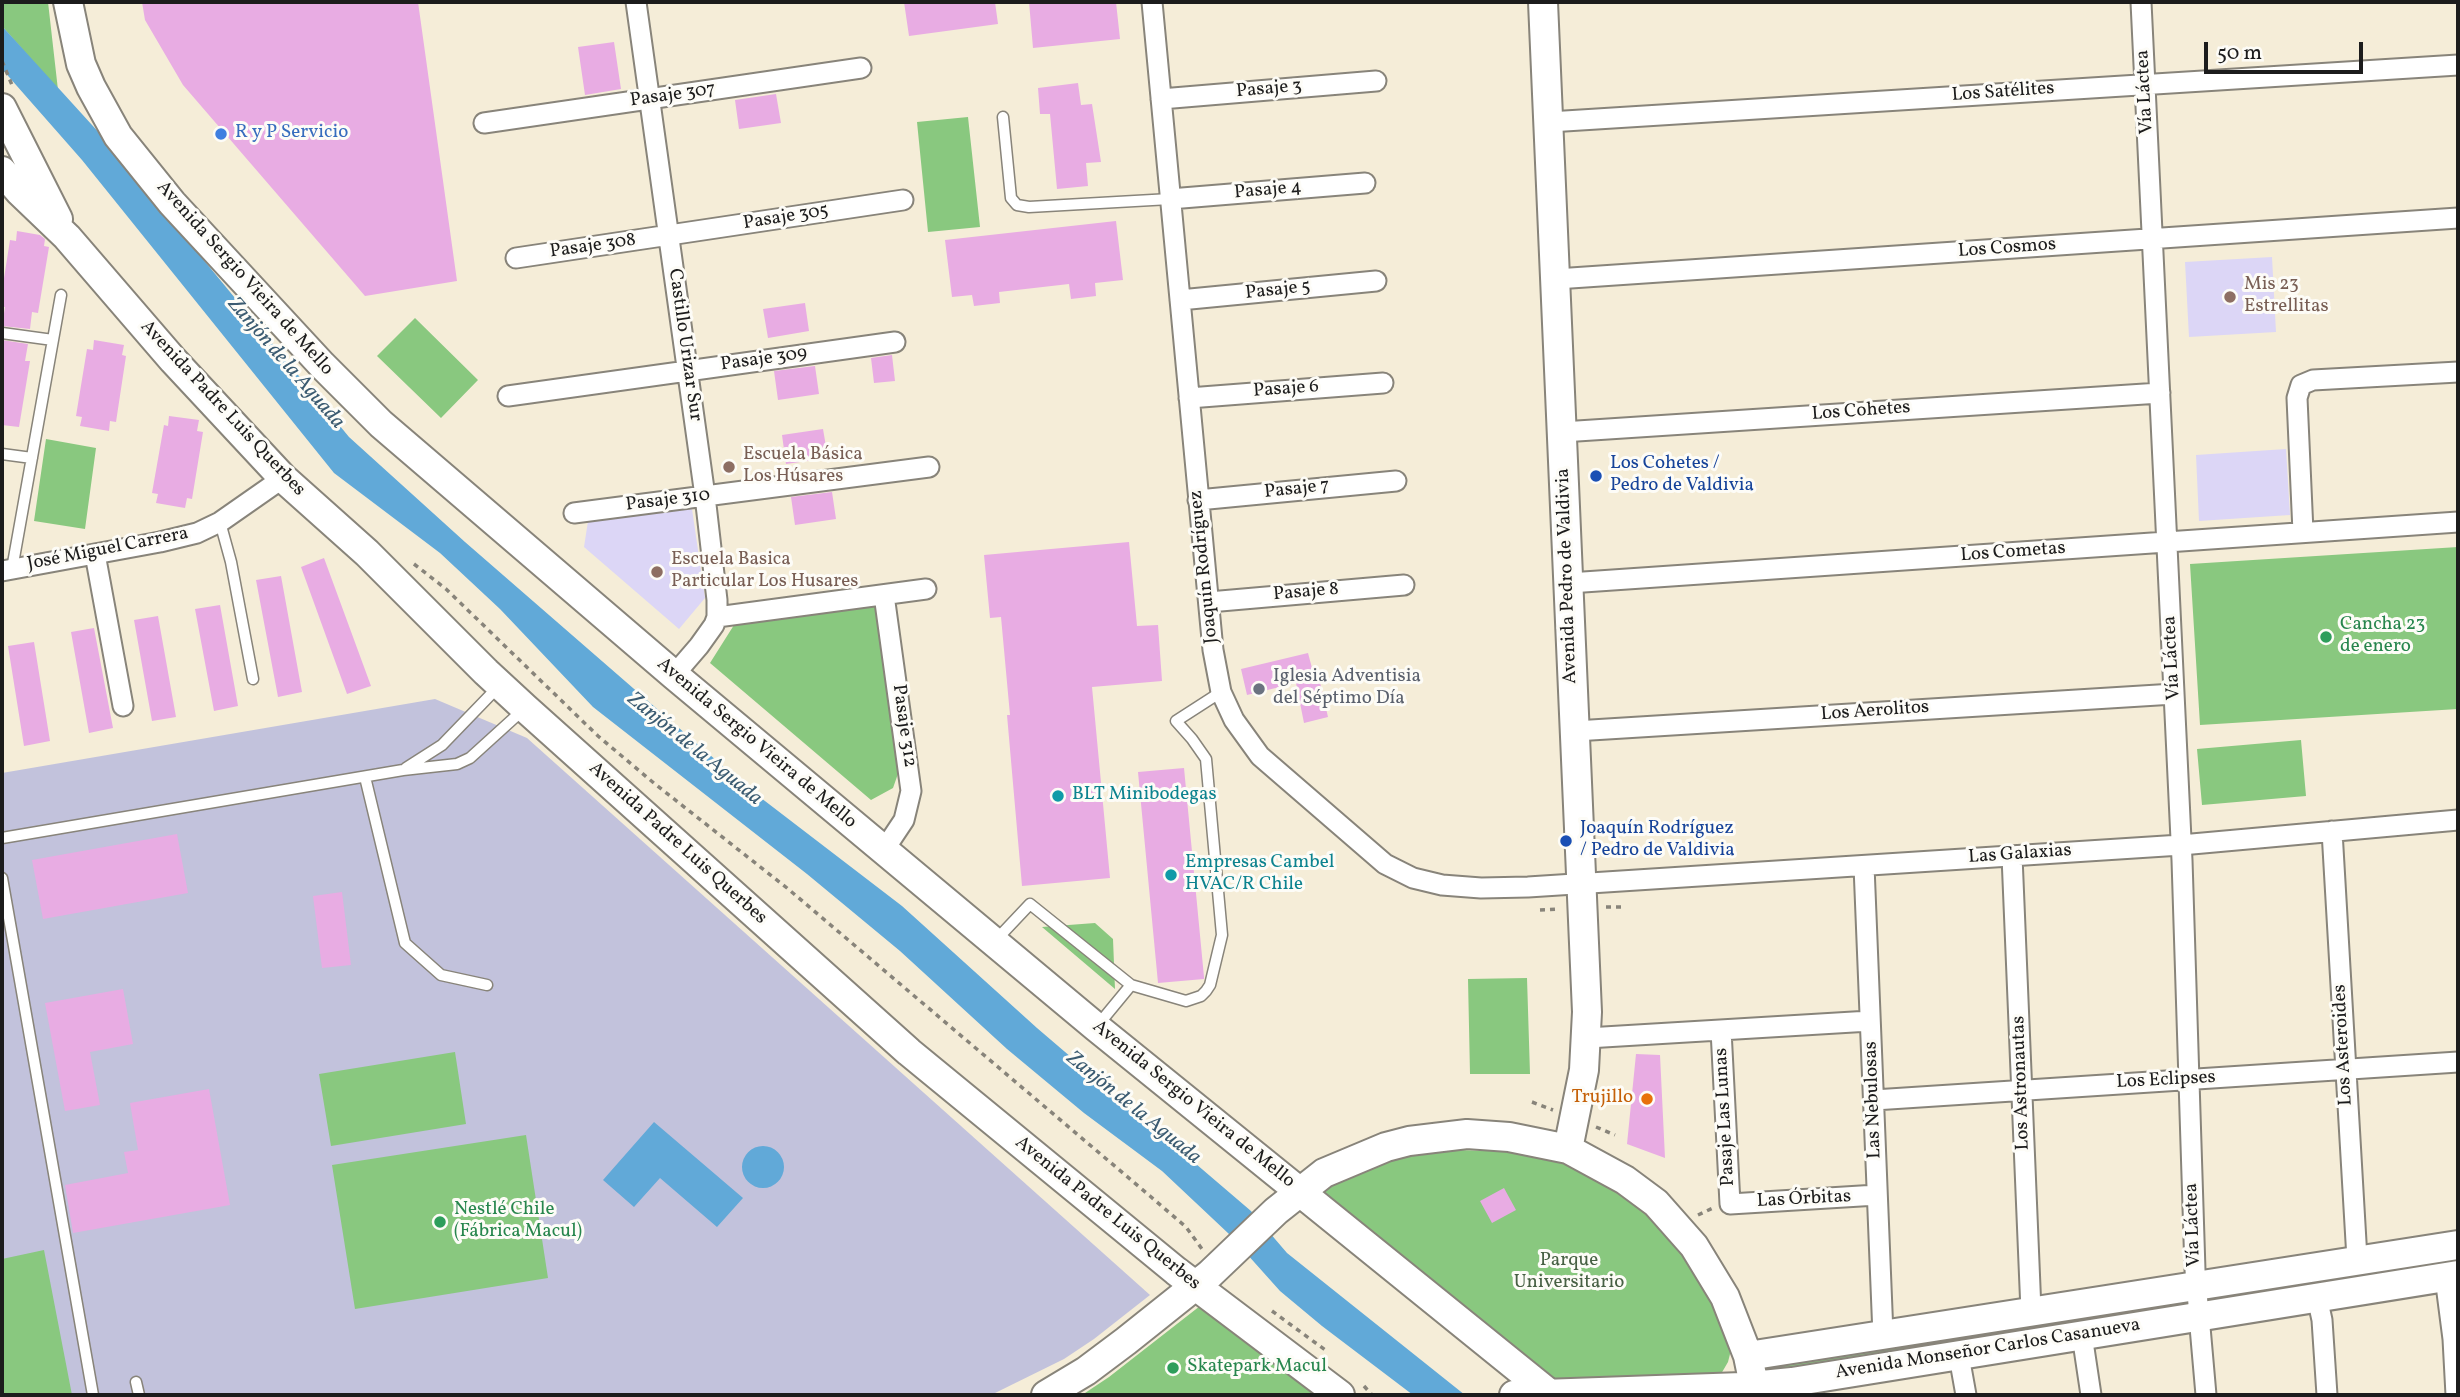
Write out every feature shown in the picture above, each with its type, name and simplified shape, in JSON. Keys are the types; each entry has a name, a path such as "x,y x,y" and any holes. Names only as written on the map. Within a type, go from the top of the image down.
{"main road":[{"name":"Avenida Sergio Vieira de Mello","path":"68,2 81,64 118,136 172,203 322,365 381,424 674,676 1096,1027 1549,1394"},
{"name":"Avenida Pedro de Valdivia","path":"1543,2 1587,1038 1579,1102 1568,1149"},
{"path":"7,98 67,237"},
{"path":"2,171 67,237"},
{"name":"Avenida Padre Luis Querbes","path":"67,237 173,360 283,478 384,570 525,708 909,1052 1208,1275 1349,1387"},
{"path":"1046,1395 1086,1371 1126,1341 1208,1275 1276,1210 1324,1173 1385,1147 1428,1138 1488,1135 1568,1149 1597,1164 1656,1203 1711,1270 1725,1297 1748,1356 1756,1390"},
{"name":"Avenida Monseñor Carlos Casanueva","path":"1748,1356 2458,1245"},
{"name":"Avenida Monseñor Carlos Casanueva","path":"1515,1395 1756,1390 2200,1315 2451,1276"}],"street":[{"name":"Castillo Urizar Sur","path":"636,2 705,496 717,617"},
{"name":"Joaquín Rodríguez","path":"1152,2 1213,650 1221,692 1234,720 1246,739 1273,770 1372,854 1399,872 1427,882 1462,887 1581,884"},
{"name":"Vía Láctea","path":"2141,2 2181,845 2196,1286 2206,1395"},
{"name":"Los Satélites","path":"1549,122 2458,65"},
{"name":"Pasaje 307","path":"484,123 861,68"},
{"name":"Pasaje 3","path":"1161,99 1376,80"},
{"name":"Pasaje 4","path":"1170,199 1365,183"},
{"name":"Pasaje 305","path":"669,236 903,200"},
{"name":"Los Cosmos","path":"1556,279 2458,218"},
{"name":"Pasaje 308","path":"516,258 669,236"},
{"name":"Pasaje 5","path":"1180,300 1376,281"},
{"name":"Pasaje 309","path":"508,396 895,342"},
{"path":"2303,533 2297,398 2301,386 2312,380 2458,372"},
{"name":"Pasaje 6","path":"1189,398 1383,383"},
{"name":"Los Cohetes","path":"1562,432 2160,393"},
{"name":"Pasaje 310","path":"574,513 929,467"},
{"name":"José Miguel Carrera","path":"7,570 197,533 220,522 283,478"},
{"name":"Pasaje 7","path":"1198,500 1396,481"},
{"name":"Los Cometas","path":"1569,583 2458,522"},
{"path":"95,554 123,706"},
{"name":"Pasaje 8","path":"1209,602 1404,585"},
{"path":"674,676 699,646 717,617 926,589"},
{"name":"Pasaje 312","path":"884,595 911,792 904,820 884,850"},
{"name":"Los Aerolitos","path":"1575,731 2174,694"},
{"name":"Las Galaxias","path":"1581,884 2181,845 2458,820"},
{"name":"Los Asteroides","path":"2332,831 2357,1259"},
{"name":"Los Astronautas","path":"2012,856 2031,1311"},
{"name":"Las Nebulosas","path":"1864,866 1883,1335"},
{"path":"1587,1038 1870,1021"},
{"name":"Pasaje Las Lunas","path":"1721,1030 1730,1204"},
{"name":"Los Eclipses","path":"1874,1100 2458,1062"},
{"name":"Las Órbitas","path":"1730,1204 1877,1195"},
{"path":"2451,1276 2456,1395"},
{"path":"2317,1297 2322,1320 2327,1395"},
{"path":"2082,1335 2091,1395"},
{"path":"1959,1356 1966,1395"}],"lane":[{"path":"1003,117 1011,198 1017,205 1029,207 1170,199"},
{"path":"7,570 32,458 61,295"},
{"path":"2,333 53,340"},
{"path":"2,454 32,458"},
{"path":"220,522 231,562 253,679"},
{"path":"402,770 442,745 500,685"},
{"path":"995,942 1030,904 1131,985 1186,1001 1201,996 1210,985 1222,935 1206,759 1176,721 1221,692"},
{"path":"2,838 402,770 449,766 464,761 525,708"},
{"path":"365,777 405,943 441,975 487,985"},
{"path":"2,878 93,1395"},
{"path":"1096,1027 1131,985"},
{"path":"136,1382 139,1395"}],"path":[{"path":"2,61 7,75 7,98"},
{"path":"384,570 397,564 416,564 446,589 598,736 787,888 1186,1227 1200,1245 1208,1275"},
{"path":"1679,1228 1704,1211 1730,1204"},
{"path":"1263,1305 1333,1357"},
{"path":"1349,1387 1372,1395"}],"shaded area":[{"name":"Mis 23 Estrellitas","path":"2272,257 2276,332 2189,337 2185,262"},
{"path":"2286,449 2290,515 2199,521 2196,455"},
{"name":"Escuela Basica Particular Los Husares","path":"692,509 705,598 679,629 584,547 588,521"},
{"name":"Nestlé Chile (Fábrica Macul)","path":"435,699 527,738 1150,1295 1064,1359 991,1395 2,1395 2,773"}],"green space":[{"path":"2,2 48,2 58,90 2,26"},
{"path":"968,117 980,227 928,232 917,122"},
{"path":"415,318 478,380 441,418 377,356"},
{"path":"46,439 96,448 85,529 34,521"},
{"name":"Cancha 23 de enero","path":"2458,547 2458,709 2200,725 2190,564"},
{"path":"878,606 900,768 893,788 871,800 710,663 734,625"},
{"path":"2301,740 2306,796 2202,805 2197,749"},
{"path":"1095,923 1113,939 1115,989 1042,927"},
{"path":"1527,978 1530,1074 1470,1074 1468,979"},
{"path":"455,1052 466,1124 331,1146 319,1074"},
{"name":"Nestlé Chile (Fábrica Macul)","path":"526,1135 548,1278 355,1309 332,1165"},
{"name":"Parque Universitario","path":"1459,1150 1523,1152 1577,1168 1614,1187 1649,1213 1678,1245 1704,1285 1732,1346 1728,1362 1721,1374 1552,1382 1313,1192 1410,1154"},
{"path":"44,1250 72,1395 2,1395 2,1259"},
{"path":"2458,1252 2458,1264 2209,1303 2207,1292"},
{"path":"2182,1296 2184,1308 1765,1375 1763,1364"},
{"path":"1200,1306 1316,1395 1082,1395 1109,1377"}],"water":[{"name":"Zanjón de la Aguada","path":"2,26 102,136 349,437 465,542 748,788 902,906 1037,1028 1251,1211 1287,1253 1465,1395 1413,1395 1322,1326 1280,1291 1229,1234 1162,1171 1084,1113 1007,1049 900,951 807,874 593,707 500,609 440,553 334,473 82,160 2,69"},
{"path":"654,1122 743,1198 717,1227 660,1178 634,1207 603,1180"},
{"path":"763,1146 778,1152 784,1167 778,1182 763,1188 748,1182 742,1167 748,1152"}],"building":[{"path":"142,2 418,2 457,281 365,296 183,85 145,20"},
{"path":"904,2 995,2 998,24 909,36"},
{"path":"1029,2 1116,2 1120,39 1033,48"},
{"path":"614,42 621,89 585,95 578,47"},
{"path":"1078,83 1081,105 1092,104 1101,162 1086,163 1088,186 1057,189 1050,114 1040,114 1038,88"},
{"path":"776,94 781,123 739,129 735,100"},
{"path":"1116,221 1123,280 1095,283 1096,296 1071,299 1069,284 999,292 1000,303 974,306 972,295 952,297 945,240"},
{"path":"17,231 40,235 45,239 44,246 49,247 38,313 32,312 30,329 2,326 5,307 2,307 2,291 10,240 16,241"},
{"path":"805,303 809,331 768,338 763,309"},
{"path":"2,340 28,344 25,361 30,361 19,427 2,425"},
{"path":"94,340 124,345 122,355 126,356 116,422 110,421 109,431 80,426 82,417 76,416 87,349 93,350"},
{"path":"892,355 895,381 874,383 871,358"},
{"path":"815,366 819,394 778,400 774,371"},
{"path":"169,416 199,420 197,431 203,432 192,499 187,498 185,508 156,503 158,494 152,493 164,425 168,426"},
{"path":"823,429 828,458 786,464 782,435"},
{"path":"832,492 836,519 795,525 791,497"},
{"path":"1129,542 1137,626 1158,625 1162,681 1092,687 1110,878 1022,886 1001,617 990,618 984,555"},
{"path":"324,558 371,686 347,694 301,567"},
{"path":"281,576 302,692 278,697 256,580"},
{"path":"220,605 238,706 214,711 195,609"},
{"path":"158,616 176,717 152,721 134,620"},
{"path":"94,628 113,728 89,733 71,632"},
{"path":"34,642 50,741 24,746 8,646"},
{"name":"Iglesia Adventisia del Séptimo Día","path":"1308,653 1315,679 1319,678 1328,717 1304,723 1296,683 1247,695 1241,669"},
{"name":"Empresas Cambel HVAC/R Chile","path":"1184,768 1204,979 1158,983 1138,772"},
{"path":"177,834 188,893 43,919 32,860"},
{"path":"342,892 351,965 322,968 313,896"},
{"path":"123,989 133,1044 90,1052 100,1105 65,1111 45,1003"},
{"name":"Trujillo","path":"1636,1054 1660,1055 1665,1158 1627,1144"},
{"path":"209,1089 230,1205 73,1233 65,1185 128,1173 124,1152 138,1150 130,1103"},
{"path":"1504,1188 1516,1210 1492,1223 1480,1201"}],"place":[{"name":"R y P Servicio","path":"221,134"},
{"name":"Mis 23 Estrellitas","path":"2230,297"},
{"name":"Escuela Básica Los Húsares","path":"729,467"},
{"name":"Los Cohetes / Pedro de Valdivia","path":"1596,476"},
{"name":"Escuela Basica Particular Los Husares","path":"657,572"},
{"name":"Cancha 23 de enero","path":"2326,637"},
{"name":"Iglesia Adventisia del Séptimo Día","path":"1259,689"},
{"name":"BLT Minibodegas","path":"1058,796"},
{"name":"Joaquín Rodríguez / Pedro de Valdivia","path":"1566,841"},
{"name":"Empresas Cambel HVAC/R Chile","path":"1171,875"},
{"name":"Trujillo","path":"1647,1099"},
{"name":"Nestlé Chile (Fábrica Macul)","path":"440,1222"},
{"name":"Skatepark Macul","path":"1173,1368"}]}
